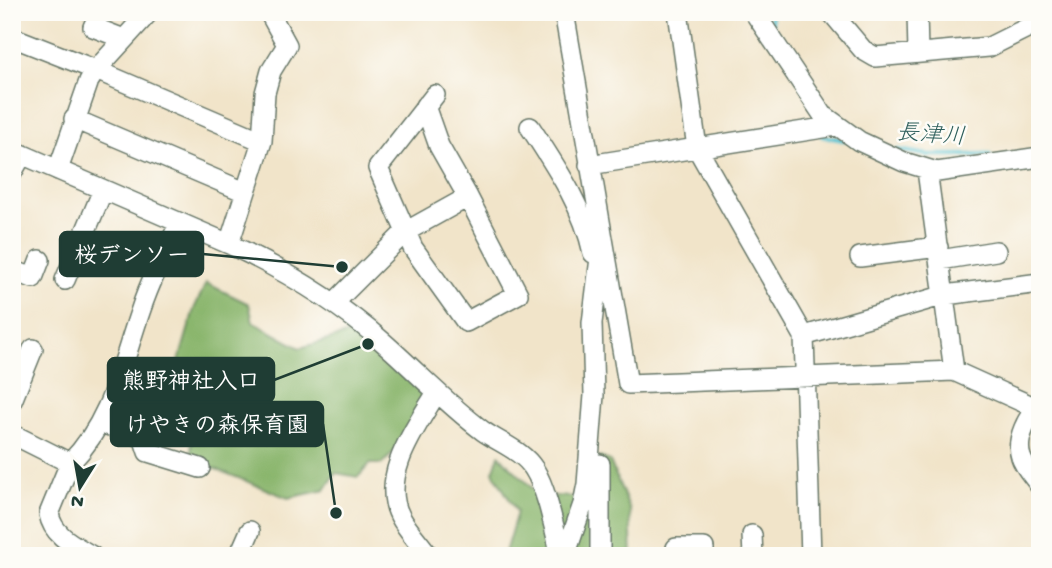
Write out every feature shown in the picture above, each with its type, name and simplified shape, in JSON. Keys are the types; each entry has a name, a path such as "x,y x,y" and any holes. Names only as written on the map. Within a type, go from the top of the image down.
{"street":[{"path":"100,12 93,27 124,39"},
{"path":"58,170 89,81 149,12"},
{"path":"229,244 262,141 265,93 271,71 287,44 269,12"},
{"path":"564,12 628,384 954,371 1038,406 1026,421 1020,445 1021,457 1040,486"},
{"path":"678,12 697,148 804,335 811,556"},
{"path":"754,12 823,115 859,141 904,162 937,172 1040,157"},
{"path":"831,12 863,50 875,57 989,47 1029,27 1040,18"},
{"path":"917,12 918,52"},
{"path":"12,37 262,141"},
{"path":"430,101 439,146 468,197 518,294 466,322 413,248 378,168 430,101"},
{"path":"74,119 245,192"},
{"path":"589,165 836,126"},
{"path":"530,127 565,180 588,231 598,275"},
{"path":"12,173 17,153 229,244 334,303 382,340 437,392 484,431 522,455 534,468 563,556"},
{"path":"927,170 954,371"},
{"path":"65,280 103,190"},
{"path":"334,303 405,232 468,197"},
{"path":"92,556 58,533 49,514 70,463 85,448 101,423 128,354 139,313 153,277 180,223"},
{"path":"563,556 583,504 587,484 594,404 592,323 602,240"},
{"path":"860,257 996,251"},
{"path":"12,270 33,278 40,260"},
{"path":"804,335 945,295 1040,283"},
{"path":"12,401 33,349"},
{"path":"429,556 400,516 393,496 400,458 437,392"},
{"path":"594,404 600,435 600,556"},
{"path":"101,423 143,437 148,452 200,468"},
{"path":"12,434 70,463"},
{"path":"239,556 250,531"},
{"path":"752,535 752,556"},
{"path":"676,548 704,548 704,556"}],"green space":[{"path":"206,283 249,304 253,322 300,348 349,334 417,381 429,397 396,450 382,464 370,464 358,477 336,473 325,490 288,498 191,459 193,399 179,361 194,309"},
{"path":"499,455 539,495 590,498 600,457 610,461 630,510 632,556 504,556 517,512 493,472"}],"waterway":[{"path":"770,12 772,24"},
{"name":"長津川","path":"822,136 844,140"},
{"name":"長津川","path":"898,150 928,155 990,155"}],"place":[{"name":"桜デンソー","path":"342,267"},
{"name":"熊野神社入口","path":"368,344"},
{"name":"けやきの森保育園","path":"336,513"}]}
